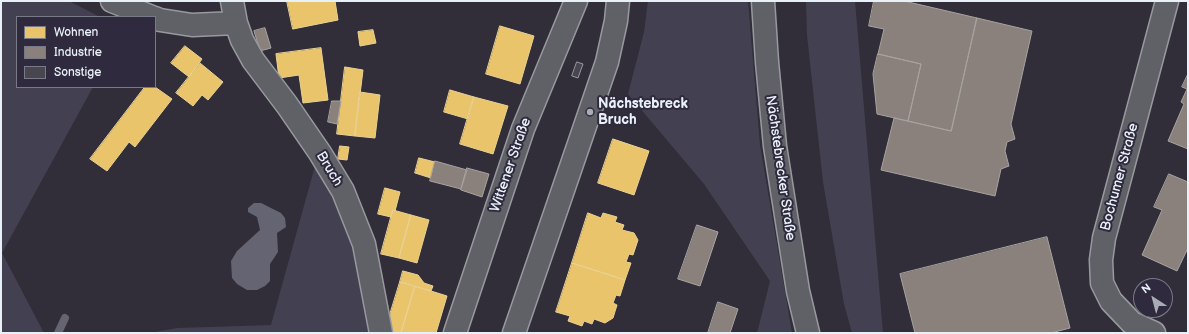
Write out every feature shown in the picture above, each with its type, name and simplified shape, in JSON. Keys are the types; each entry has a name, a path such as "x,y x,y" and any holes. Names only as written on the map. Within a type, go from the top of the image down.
{"street":[{"path":"112,1 150,16"},
{"name":"Bruch","path":"232,1 236,23 242,40 253,60 288,105 320,153 342,191 364,244 380,333"},
{"name":"Wittener Straße","path":"454,333 523,128 576,1"},
{"path":"514,333 607,62 616,22 618,1"},
{"name":"Nächstebrecker Straße","path":"763,1 767,62 776,146 798,291 808,333"},
{"name":"Bochumer Straße","path":"1154,333 1132,323 1111,301 1102,283 1101,260 1104,238 1167,1"},
{"path":"156,18 192,25 236,23"}],"shaded area":[{"path":"1,1 69,1 98,16 16,16 16,88 92,88 2,253 44,333 1,333"},
{"path":"648,1 748,1 760,145 792,333 757,333 770,281 704,184 628,94 644,32"},
{"path":"806,1 855,1 883,333 852,333 844,304 823,182 807,35"},
{"path":"315,166 338,203 351,237 372,333 150,333 177,328 271,325"}],"water":[{"path":"254,203 261,203 281,213 285,218 286,227 277,233 278,252 270,264 270,281 265,286 257,290 247,290 237,284 232,278 231,261 237,251 260,230 257,217 248,212 248,208"}],"building: Wohnen":[{"path":"287,1 335,1 338,20 293,29"},
{"path":"500,26 534,36 520,84 486,74"},
{"path":"373,30 376,43 360,46 358,32"},
{"path":"185,46 202,59 189,77 171,63"},
{"path":"321,48 328,100 303,103 299,75 279,78 276,54"},
{"path":"200,63 223,82 208,100 202,95 193,106 176,93"},
{"path":"345,67 363,70 355,136 337,134"},
{"path":"144,88 156,88 172,99 135,147 129,142 107,171 90,159"},
{"path":"450,90 474,97 468,119 444,112"},
{"path":"360,92 380,95 375,138 355,136"},
{"path":"474,97 508,106 493,154 460,144"},
{"path":"613,139 649,151 634,195 598,183"},
{"path":"340,146 349,147 347,160 338,159"},
{"path":"419,158 435,162 431,178 415,173"},
{"path":"385,188 400,192 395,211 393,210 391,217 378,214"},
{"path":"393,210 411,215 399,258 381,254"},
{"path":"588,213 601,218 603,213 617,217 615,222 624,225 622,230 634,233 638,240 633,255 629,254 626,262 631,263 625,280 572,263"},
{"path":"411,215 429,220 417,263 399,258"},
{"path":"572,263 625,280 620,296 616,295 613,303 617,305 613,318 605,323 594,319 592,324 584,321 582,326 568,321 570,316 556,312"},
{"path":"403,271 418,275 424,283 433,286 431,291 400,282"},
{"path":"400,282 415,286 401,333 392,333 385,331"},
{"path":"415,286 447,296 436,333 401,333"}],"building: Industrie":[{"path":"874,1 904,1 977,18 951,131 908,121 921,64 878,54 884,29 869,26"},
{"path":"977,18 1032,31 1011,124 1015,139 1007,142 1005,151 1009,166 1001,169 995,196 881,170 894,118 951,131"},
{"path":"265,28 271,48 260,51 254,31"},
{"path":"878,54 921,64 908,121 877,114 873,74"},
{"path":"1188,74 1188,149 1168,141 1184,104 1181,102 1187,89 1182,87"},
{"path":"332,101 341,101 337,124 328,122"},
{"path":"435,161 467,170 461,189 430,181"},
{"path":"467,168 489,174 482,197 461,190"},
{"path":"1169,174 1188,182 1188,248 1177,271 1142,255 1162,210 1154,207"},
{"path":"697,225 718,232 700,286 678,279"},
{"path":"1047,237 1070,328 1051,333 915,333 900,274"},
{"path":"718,302 738,309 730,333 708,333"}],"building: Sonstige":[{"path":"577,62 583,64 578,78 572,76"}],"waterway":[{"path":"58,333 65,318"}],"place":[{"name":"Nächstebreck Bruch","path":"590,112"}]}
